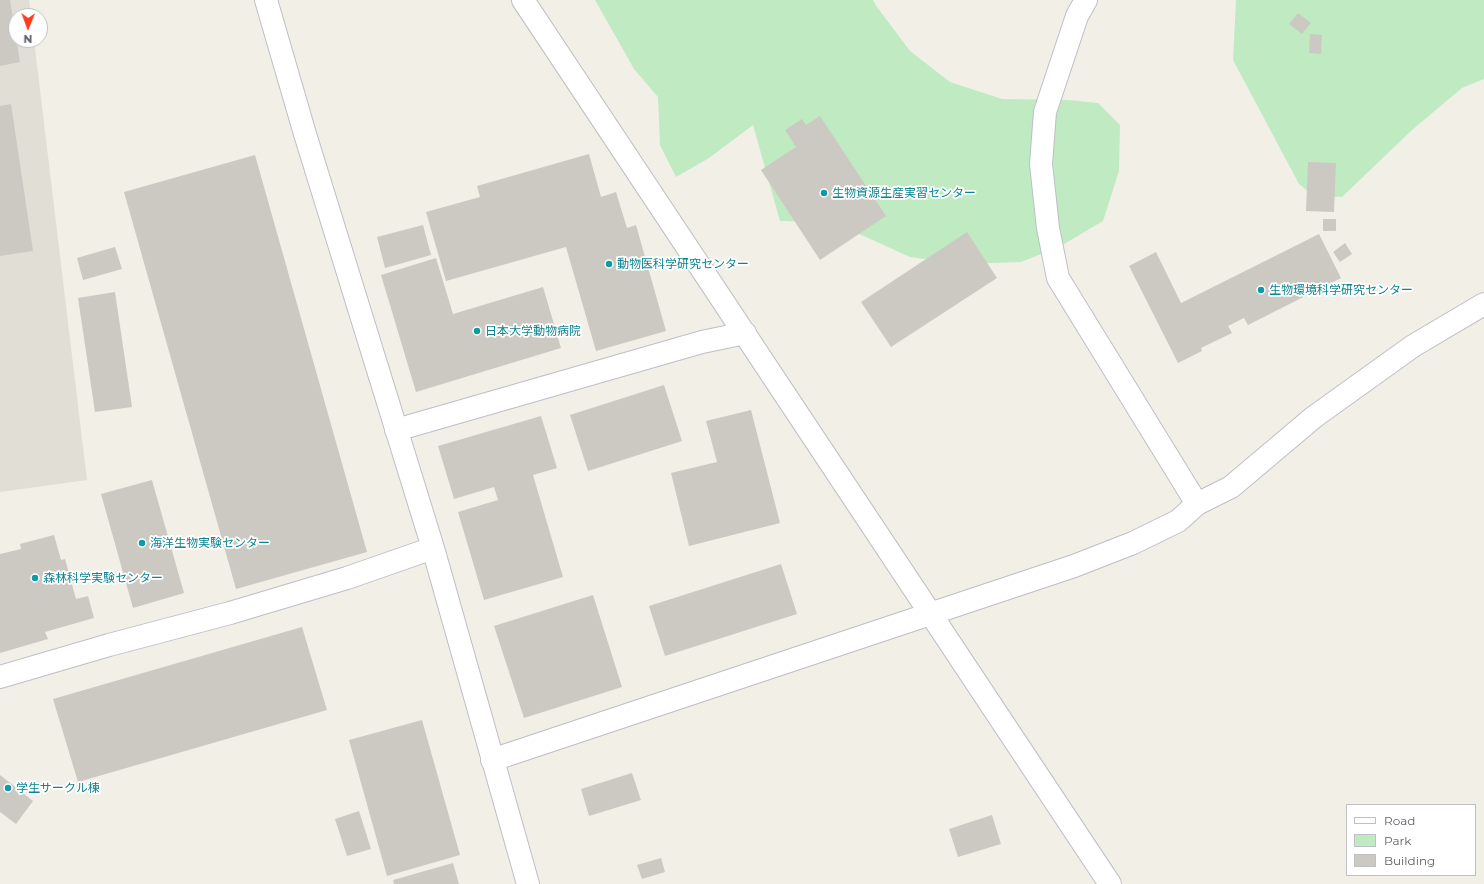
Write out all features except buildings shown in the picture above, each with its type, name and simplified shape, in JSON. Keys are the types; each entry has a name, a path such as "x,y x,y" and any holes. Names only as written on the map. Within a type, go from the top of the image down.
{"street":[{"path":"266,0 304,134 433,548 528,884"},
{"path":"523,0 1110,884"},
{"path":"1086,0 1078,16 1045,112 1041,164 1048,228 1058,278 1197,504"},
{"path":"492,760 1074,566 1133,543 1178,520 1197,504 1230,487 1314,417 1413,346 1484,304"},
{"path":"396,430 702,342 745,333"},
{"path":"0,677 109,645 230,613 347,578 433,548"}],"shaded area":[{"path":"0,0 29,0 30,8 8,8 8,48 35,48 87,480 0,492"}],"green space":[{"path":"595,0 873,0 910,51 950,82 1002,99 1068,100 1098,103 1120,125 1119,171 1103,221 1059,247 1021,262 962,264 910,257 833,222 780,221 753,125 709,158 676,177 660,145 658,97 634,69"},
{"path":"1236,0 1484,0 1484,79 1462,88 1412,130 1342,197 1314,196 1299,184 1233,60"}],"place":[{"name":"生物資源生産実習センター","path":"824,193"},
{"name":"動物医科学研究センター","path":"609,264"},
{"name":"生物環境科学研究センター","path":"1261,290"},
{"name":"日本大学動物病院","path":"477,331"},
{"name":"海洋生物実験センター","path":"142,543"},
{"name":"森林科学実験センター","path":"35,578"},
{"name":"学生サークル棟","path":"8,788"}]}
